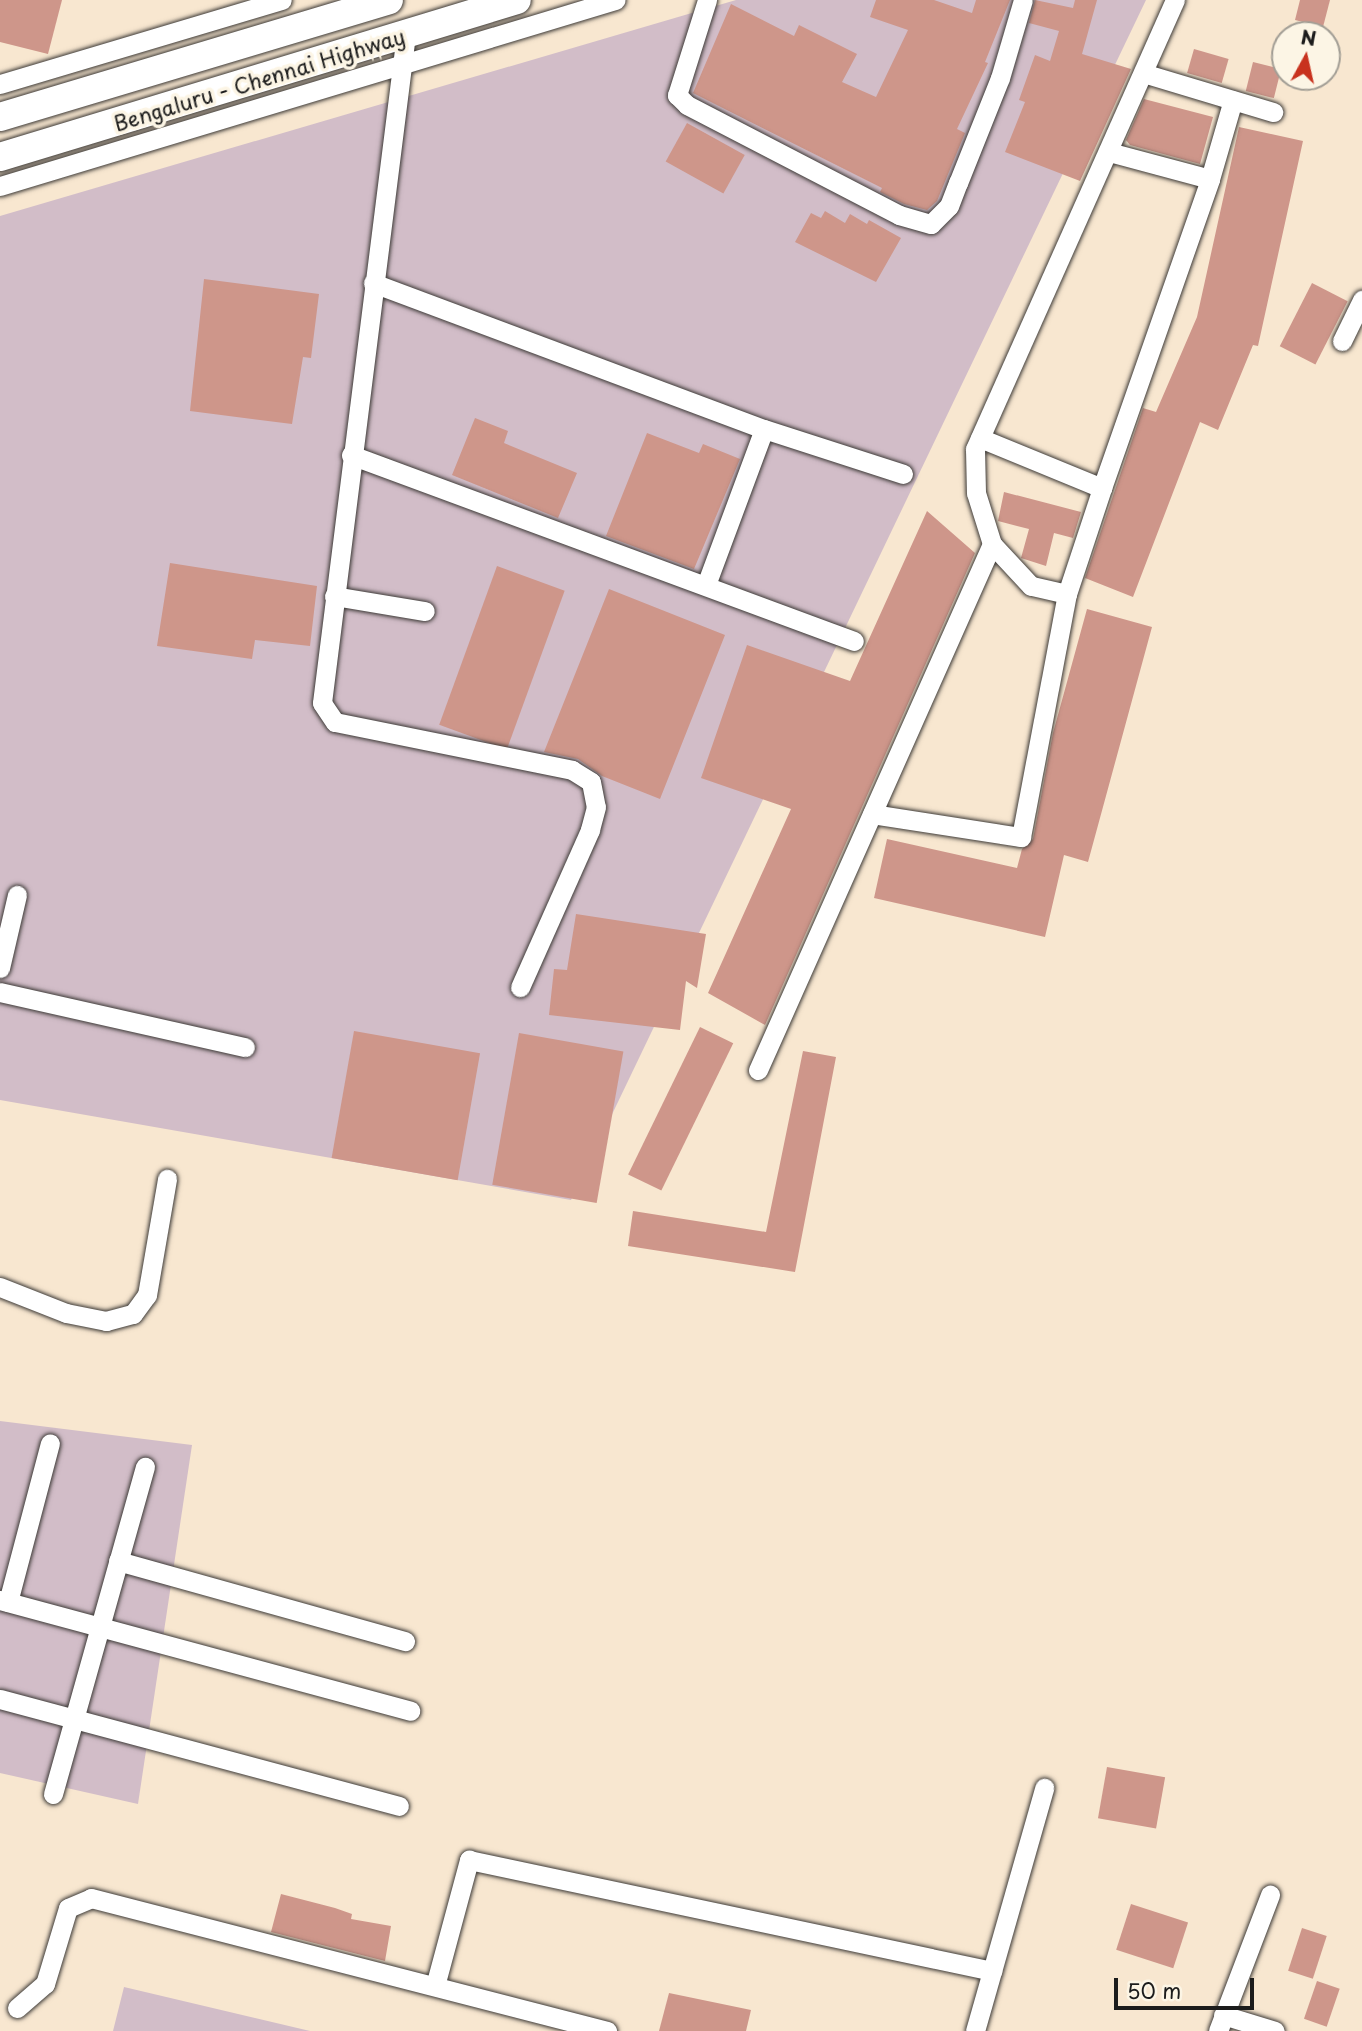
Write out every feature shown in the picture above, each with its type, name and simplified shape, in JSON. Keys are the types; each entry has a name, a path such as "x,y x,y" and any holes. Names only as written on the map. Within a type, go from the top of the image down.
{"highway":[{"name":"Bengaluru - Chennai Highway","path":"0,117 388,0"},
{"name":"Bengaluru - Chennai Highway","path":"0,157 517,0"}],"street":[{"path":"0,85 282,0"},
{"path":"0,186 404,63 577,5 615,0"},
{"path":"707,0 677,95 687,105 899,215 931,224 954,194 1000,78 1023,0"},
{"path":"1067,594 1031,586 992,544 976,493 975,449 1175,0"},
{"path":"406,34 351,455 322,703 335,722 572,769 596,790 596,807 520,987"},
{"path":"1143,73 1273,112"},
{"path":"872,814 1021,837 1067,594 1210,179 1233,100"},
{"path":"1109,152 1210,179"},
{"path":"373,283 764,429 903,474"},
{"path":"1342,341 1362,300"},
{"path":"706,585 764,429"},
{"path":"980,438 1102,488"},
{"path":"351,455 854,640"},
{"path":"758,1070 992,544"},
{"path":"334,596 425,611"},
{"path":"0,968 17,895"},
{"path":"0,992 245,1047"},
{"path":"0,1287 66,1313 106,1321 133,1314 147,1295 167,1179"},
{"path":"50,1443 4,1601 410,1711"},
{"path":"52,1794 145,1467"},
{"path":"118,1561 405,1641"},
{"path":"0,1699 399,1806"},
{"path":"975,2031 1044,1788"},
{"path":"435,1986 469,1860 992,1971"},
{"path":"1270,1895 1220,2023 1275,2031"},
{"path":"17,2008 45,1984 68,1908 91,1898 607,2031"}],"shaded area":[{"path":"736,0 1146,0 571,1200 0,1100 0,216"},
{"path":"0,1421 192,1445 138,1804 0,1773"},
{"path":"124,1987 310,2031 113,2031"}],"building":[{"path":"0,0 62,0 48,54 0,42"},
{"path":"876,0 934,0 972,13 976,0 1010,0 985,62 988,63 957,129 965,133 937,201 927,210 904,204 880,192 882,188 693,93 731,4 794,36 799,25 857,54 842,82 876,97 908,30 870,17"},
{"path":"1035,0 1073,8 1075,0 1097,0 1082,54 1131,69 1080,181 1005,152 1025,102 1019,100 1035,55 1050,61 1059,31 1029,23"},
{"path":"1300,0 1330,0 1325,21 1295,20"},
{"path":"1194,49 1229,59 1222,83 1187,73"},
{"path":"1253,62 1271,66 1271,91 1276,91 1274,98 1246,91"},
{"path":"1144,99 1213,117 1200,164 1130,145 1126,140"},
{"path":"687,123 745,155 723,193 666,161"},
{"path":"1239,127 1303,141 1258,346 1253,345 1218,430 1200,422 1133,597 1085,578 1143,408 1156,412 1197,317"},
{"path":"825,211 845,223 850,214 867,224 869,220 901,238 876,282 795,242 811,213 821,218"},
{"path":"204,279 319,294 311,358 303,357 292,424 190,411"},
{"path":"1312,283 1348,301 1315,364 1280,346"},
{"path":"475,418 508,431 504,443 577,473 558,518 452,475"},
{"path":"647,433 699,453 703,444 740,459 694,569 606,536"},
{"path":"1004,492 1081,512 1073,538 1054,533 1046,566 1021,558 1029,529 998,521"},
{"path":"927,511 975,553 765,1025 708,993 791,809 701,778 747,645 850,681"},
{"path":"170,563 317,586 310,646 255,640 252,659 157,646"},
{"path":"497,566 565,591 507,749 439,725"},
{"path":"609,589 725,635 660,799 602,776 578,759 544,752"},
{"path":"1087,609 1152,627 1088,862 1064,855 1045,937 874,898 887,839 1017,868 1022,849 1033,839 1053,733"},
{"path":"576,914 706,934 697,988 686,981 680,1030 549,1015 554,969 567,970"},
{"path":"700,1027 733,1043 661,1191 628,1174"},
{"path":"354,1031 480,1053 458,1180 332,1158"},
{"path":"519,1033 623,1051 597,1203 492,1185"},
{"path":"803,1051 836,1057 795,1272 628,1246 633,1211 766,1232"},
{"path":"1107,1767 1165,1777 1156,1828 1098,1818"},
{"path":"281,1894 352,1914 351,1919 391,1926 385,1961 271,1932"},
{"path":"1131,1904 1188,1923 1173,1968 1116,1950"},
{"path":"1302,1928 1327,1936 1313,1979 1288,1971"},
{"path":"1317,1981 1340,1989 1327,2027 1304,2019"},
{"path":"669,1993 751,2010 746,2031 659,2031"}]}
